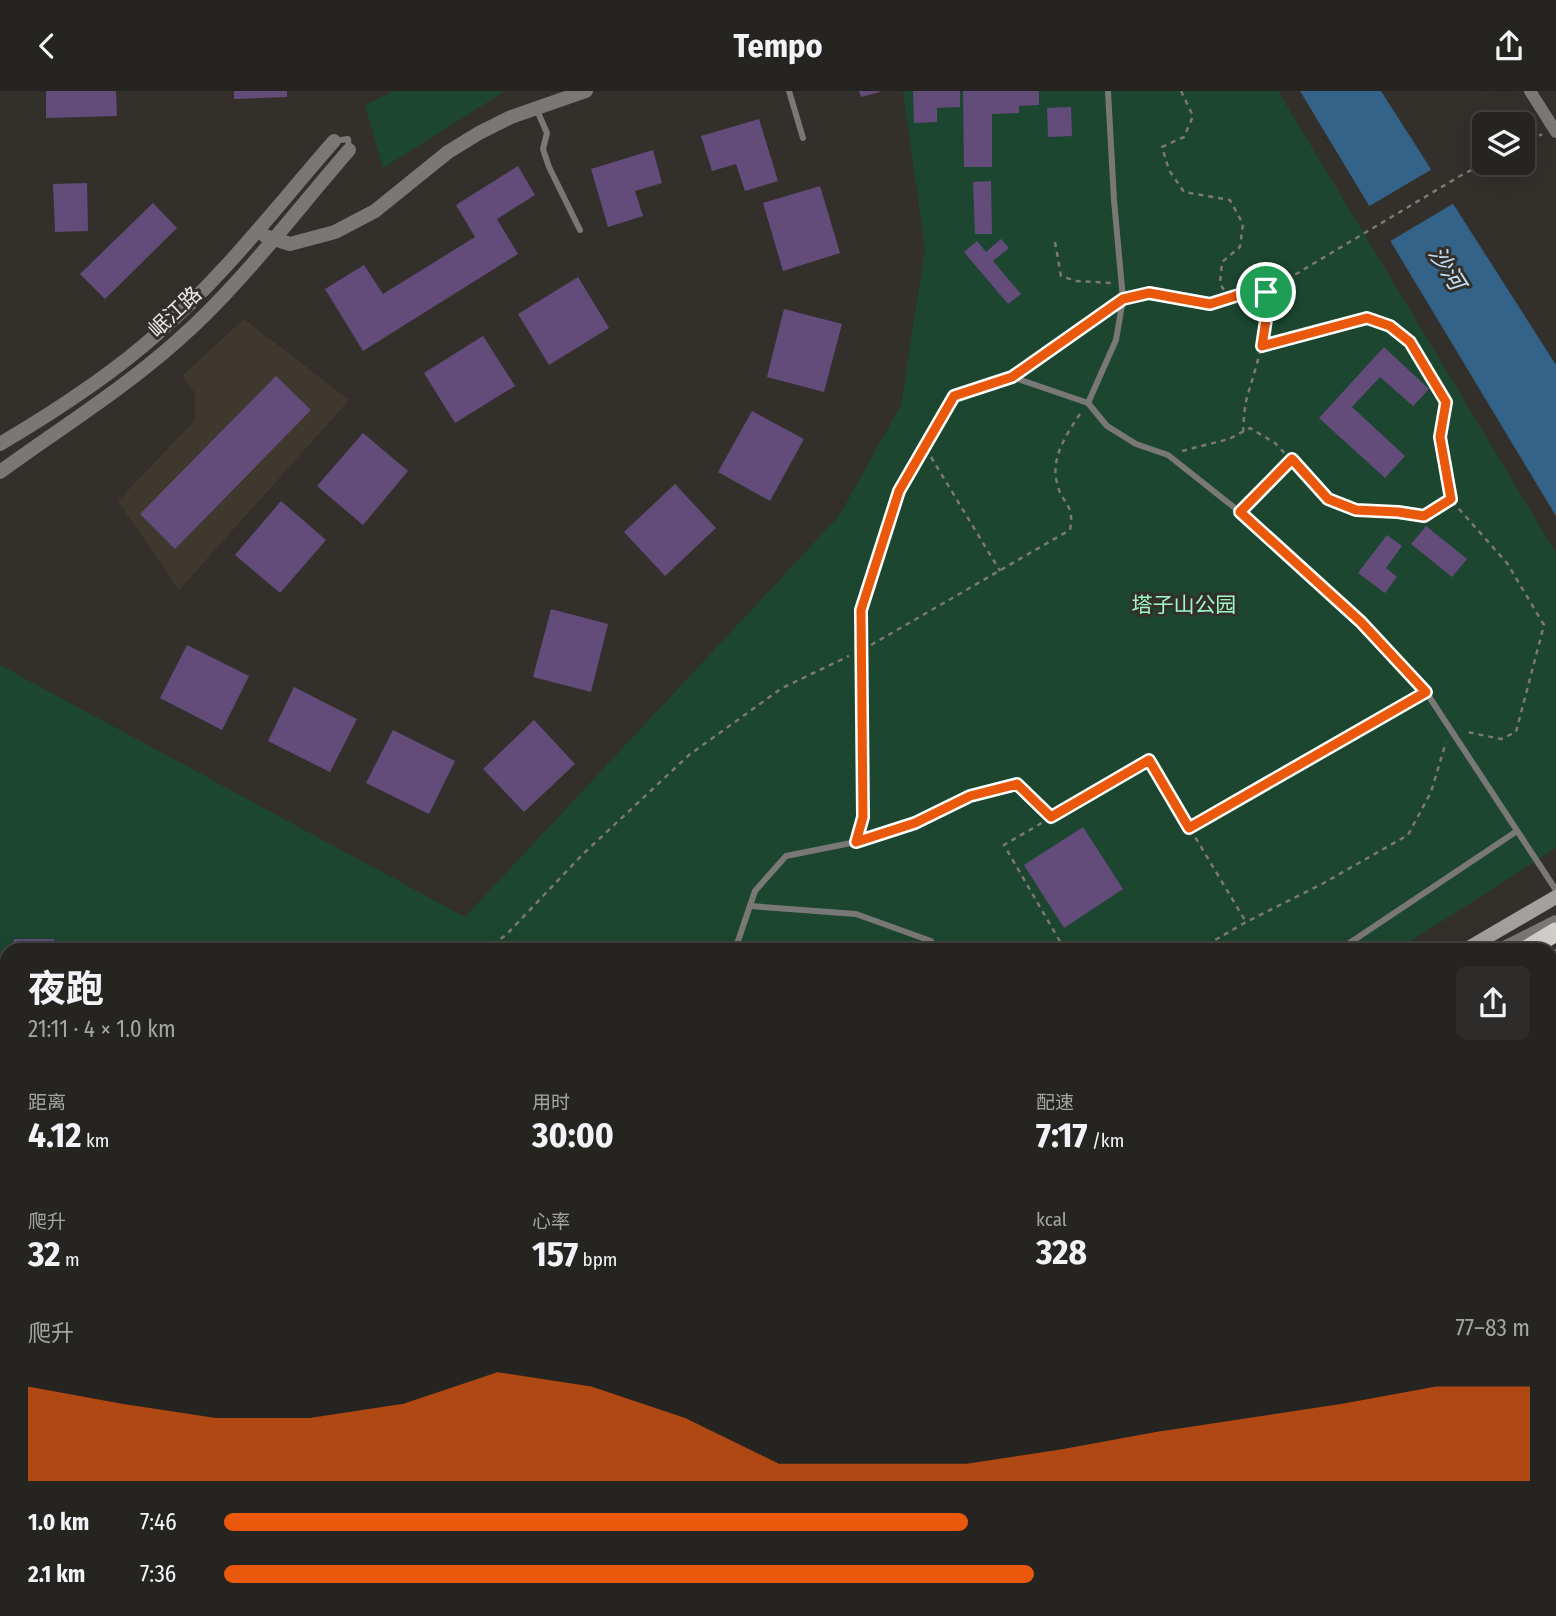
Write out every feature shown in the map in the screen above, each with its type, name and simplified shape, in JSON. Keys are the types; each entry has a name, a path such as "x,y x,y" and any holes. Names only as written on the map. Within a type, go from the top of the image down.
{"highway":[{"path":"1538,943 1556,932"}],"main road":[{"path":"1477,943 1556,897"}],"street":[{"path":"254,233 289,244 335,232 364,219 448,152 479,133 511,117 586,91"},
{"path":"1530,91 1555,127"},
{"name":"岷江路","path":"0,444 80,394 156,335 206,288 334,141"},
{"name":"岷江路","path":"0,472 130,379 176,342 218,302 349,150"},
{"path":"1514,943 1556,922"}],"lane":[{"path":"789,91 803,138"},
{"path":"1088,403 1116,340 1123,299 1108,91"},
{"path":"536,108 547,133 543,149 549,167 580,230"},
{"path":"334,141 348,139 349,150"},
{"path":"856,842 863,817 861,610 899,491 954,396 1012,377 1123,299"},
{"path":"1012,377 1088,403 1107,426 1136,444 1168,454 1240,512 1361,622 1426,692 1556,890"},
{"path":"737,943 755,891 786,856 856,842 915,823 970,796 1017,784"},
{"path":"1349,943 1517,831"},
{"path":"750,906 856,914 932,943"}],"path":[{"path":"1181,91 1193,116 1184,137 1162,147 1169,170 1184,192 1230,200 1243,224 1240,247 1222,263 1220,283 1228,298"},
{"path":"1535,139 1555,127"},
{"path":"1123,299 1149,293 1210,304 1245,293 1266,292 1472,170"},
{"path":"1055,242 1061,276 1076,281 1122,284"},
{"path":"1243,432 1247,397 1262,346 1267,313 1266,292"},
{"path":"1210,943 1408,835 1431,792 1450,729 1501,739 1516,732 1544,625 1507,563 1451,499 1440,437 1446,402 1410,342 1390,326 1367,318 1262,346"},
{"path":"494,943 506,935 582,855 689,755 782,688 861,651 1070,530 1073,515 1057,484 1056,458 1088,403"},
{"path":"1168,454 1229,439 1250,428 1275,443 1328,499 1356,510 1424,516 1451,499"},
{"path":"925,446 1000,571"},
{"path":"1240,512 1292,459"},
{"path":"1189,828 1426,692"},
{"path":"1061,943 1004,845 1149,760 1246,922"},
{"path":"1017,784 1051,817"}],"shaded area":[{"path":"244,319 349,400 179,590 118,501 195,420 195,393 182,376"}],"green space":[{"path":"393,91 505,91 383,168 365,105"},
{"name":"塔子山公园","path":"903,91 1278,91 1556,553 1556,848 1408,943 0,943 0,665 465,917 839,516 901,405 925,249"}],"water":[{"name":"沙河","path":"1300,91 1381,91 1556,365 1556,516"}],"pier":[{"path":"1434,168 1456,202 1387,243 1366,208"}],"building":[{"path":"46,91 116,91 117,116 46,118"},
{"path":"234,91 287,91 287,97 234,99"},
{"path":"859,91 879,91 880,92 861,97"},
{"path":"913,91 960,91 960,107 937,108 937,122 914,123"},
{"path":"963,91 1039,91 1039,105 1019,106 1019,113 992,114 992,167 964,167"},
{"path":"1071,107 1072,136 1048,137 1047,108"},
{"path":"759,119 778,181 745,191 736,164 712,171 701,136"},
{"path":"653,150 662,183 635,191 643,216 608,227 591,169"},
{"path":"518,166 535,195 497,219 518,254 363,351 325,289 364,265 383,294 475,237 456,205"},
{"path":"991,181 992,234 975,234 973,182"},
{"path":"87,183 88,231 55,232 53,184"},
{"path":"820,186 840,253 783,271 763,203"},
{"path":"153,203 177,228 105,299 80,274"},
{"path":"1001,239 1009,248 993,261 1021,294 1008,304 964,252 977,241 986,252"},
{"path":"578,277 609,328 549,365 518,314"},
{"path":"784,309 842,324 824,392 767,377"},
{"path":"483,336 515,386 455,423 424,373"},
{"path":"1384,347 1429,389 1413,406 1380,377 1352,407 1405,456 1385,478 1319,418"},
{"path":"276,376 311,410 175,549 140,514"},
{"path":"752,411 804,439 770,501 718,472"},
{"path":"363,433 408,471 363,525 317,486"},
{"path":"675,484 716,528 665,576 624,532"},
{"path":"281,501 326,540 280,593 235,555"},
{"path":"1426,526 1467,559 1452,577 1411,544"},
{"path":"1387,535 1402,546 1386,568 1397,577 1385,593 1358,573"},
{"path":"551,609 608,624 591,692 533,677"},
{"path":"187,645 249,676 222,730 160,698"},
{"path":"294,687 357,719 330,772 268,741"},
{"path":"534,720 575,764 524,812 483,769"},
{"path":"393,730 455,761 429,814 366,783"},
{"path":"1083,827 1123,889 1064,928 1024,865"},
{"path":"14,939 54,939 54,943 14,943"}],"route":[{"path":"1266,292 1267,313 1262,346 1367,318 1390,326 1410,342 1446,402 1440,437 1451,499 1424,516 1356,510 1328,499 1292,459 1240,512 1361,622 1426,692 1189,828 1149,760 1051,817 1017,784 970,796 915,823 856,842 863,817 861,610 899,491 954,396 1012,377 1123,299 1149,293 1210,304 1245,293 1266,292"}]}
